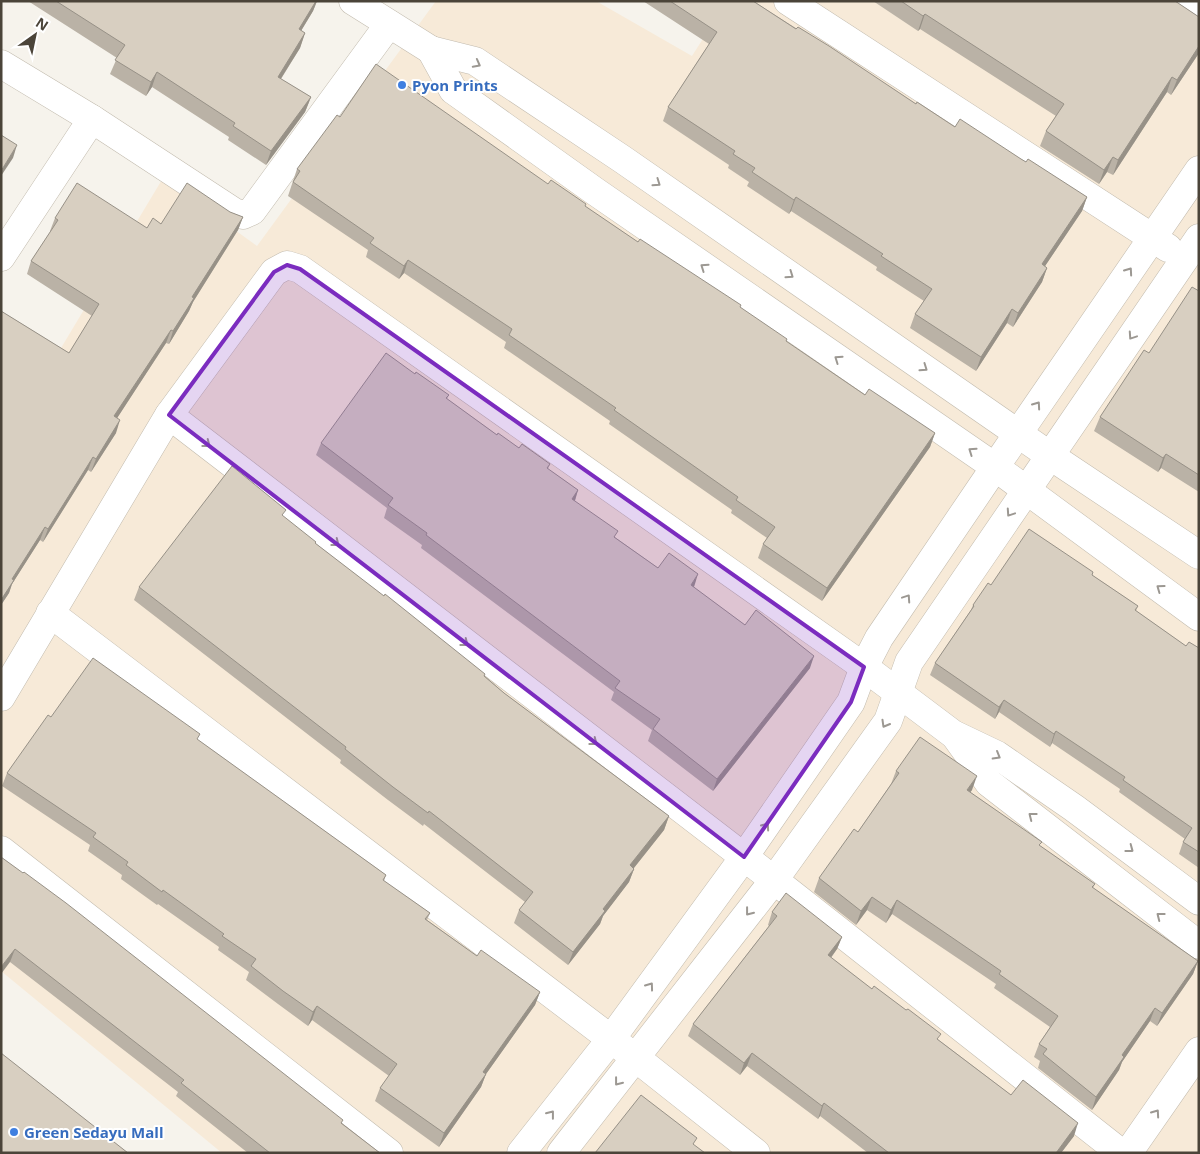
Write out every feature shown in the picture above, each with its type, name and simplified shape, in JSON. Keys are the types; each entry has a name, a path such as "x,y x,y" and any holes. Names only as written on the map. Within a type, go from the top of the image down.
{"street":[{"path":"353,1 431,50 475,61 622,159 1050,455 1199,555"},
{"path":"561,1153 774,880 888,721 908,662 1050,455 1194,255 1152,238 788,1"},
{"path":"1184,1 1199,11"},
{"path":"1,64 92,119 234,212 243,215 252,211 389,24"},
{"path":"431,50 453,90 596,192 995,467 1199,617"},
{"path":"1,256 92,119"},
{"path":"596,192 622,159"},
{"path":"520,1153 611,1039 744,857 851,702 864,666 879,638 1199,170"},
{"path":"1,697 169,414 274,272 287,265 300,269 864,666 953,734 997,755 1074,808 1199,901"},
{"path":"169,414 774,880 1121,1153"},
{"path":"50,613 636,1058 756,1153"},
{"path":"953,734 989,783 1199,945"},
{"path":"1,850 389,1153"},
{"path":"1128,1153 1199,1051"}],"highlighted area":[{"path":"287,265 300,269 864,667 851,702 744,857 169,415 274,272"}],"shaded area":[{"path":"436,1 596,1 692,56 727,1 1199,1 1199,1153 222,1153 1,971 1,448 163,178 257,246"}],"building":[{"path":"56,1 316,1 299,29 305,33 278,77 311,97 271,151 233,126 235,123 157,72 151,82 115,60 125,45"},
{"path":"670,1 753,1 796,29 798,27 829,46 916,104 917,102 955,127 960,119 1021,159 1026,162 1028,159 1087,197 1042,264 1047,268 1018,313 1012,309 981,357 915,314 932,289 881,256 883,254 796,197 794,200 752,172 755,168 733,154 735,151 668,107 717,32"},
{"path":"901,1 1175,1 1199,17 1199,46 1177,80 1172,77 1118,160 1113,157 1104,170 1046,131 1064,104 925,14 923,16"},
{"path":"376,64 548,184 551,180 638,242 640,239 741,305 740,307 787,339 786,341 865,395 869,389 935,433 827,588 763,544 775,527 736,500 738,497 614,410 616,408 509,335 512,329 408,260 404,266 370,243 374,238 293,182 300,171 297,169 337,115 340,117"},
{"path":"1,135 17,145 1,171"},
{"path":"77,183 147,228 153,218 161,224 187,183 230,212 243,217 192,297 194,298 173,331 171,330 114,416 120,420 96,459 93,457 48,529 45,527 1,600 1,311 69,353 99,304 31,261 58,220 55,218"},
{"path":"1192,287 1199,291 1199,475 1166,454 1163,458 1100,417 1144,350 1149,353"},
{"path":"386,353 449,395 446,398 497,435 498,433 519,448 522,444 550,464 547,468 578,490 572,499 618,531 614,537 658,568 669,553 698,574 691,585 745,625 756,610 814,656 717,779 653,729 660,719 615,688 620,681 388,505 393,498 321,443"},
{"path":"232,466 286,510 282,515 315,543 384,596 385,594 485,674 484,676 504,693 669,816 630,865 634,869 603,909 605,911 573,952 519,910 533,892 429,811 428,813 393,787 345,749 346,747 139,587"},
{"path":"1029,529 1093,572 1092,575 1138,606 1135,610 1186,646 1189,642 1199,648 1199,852 1183,842 1192,828 1123,780 1125,777 1056,731 1054,734 1004,700 999,707 935,663 988,583 991,585"},
{"path":"93,658 200,734 197,739 386,875 383,880 430,913 425,919 477,956 481,950 540,992 483,1072 486,1074 444,1133 380,1088 397,1064 317,1006 313,1012 283,991 251,966 256,959 222,936 224,934 126,865 128,862 93,837 96,833 7,773 48,715 51,717"},
{"path":"920,737 977,776 967,790 1042,842 1039,845 1095,884 1092,887 1198,961 1162,1013 1155,1008 1122,1055 1124,1057 1096,1097 1043,1054 1047,1049 1039,1044 1058,1016 999,974 1001,971 897,900 891,910 872,897 861,911 819,878 854,829 858,832 899,773 896,771"},
{"path":"1,857 66,903 343,1120 341,1123 380,1153 270,1153 181,1083 184,1080 15,949 1,967"},
{"path":"786,893 842,937 828,955 872,989 874,986 941,1034 937,1039 1011,1095 1023,1080 1078,1123 1056,1153 889,1153 824,1103 822,1106 752,1053 744,1063 693,1024 777,916 772,912"},
{"path":"1,1053 128,1153 1,1153"},
{"path":"641,1095 697,1138 693,1144 705,1153 595,1153"}],"place":[{"name":"Pyon Prints","path":"402,85"},
{"name":"Green Sedayu Mall","path":"14,1132"}]}
